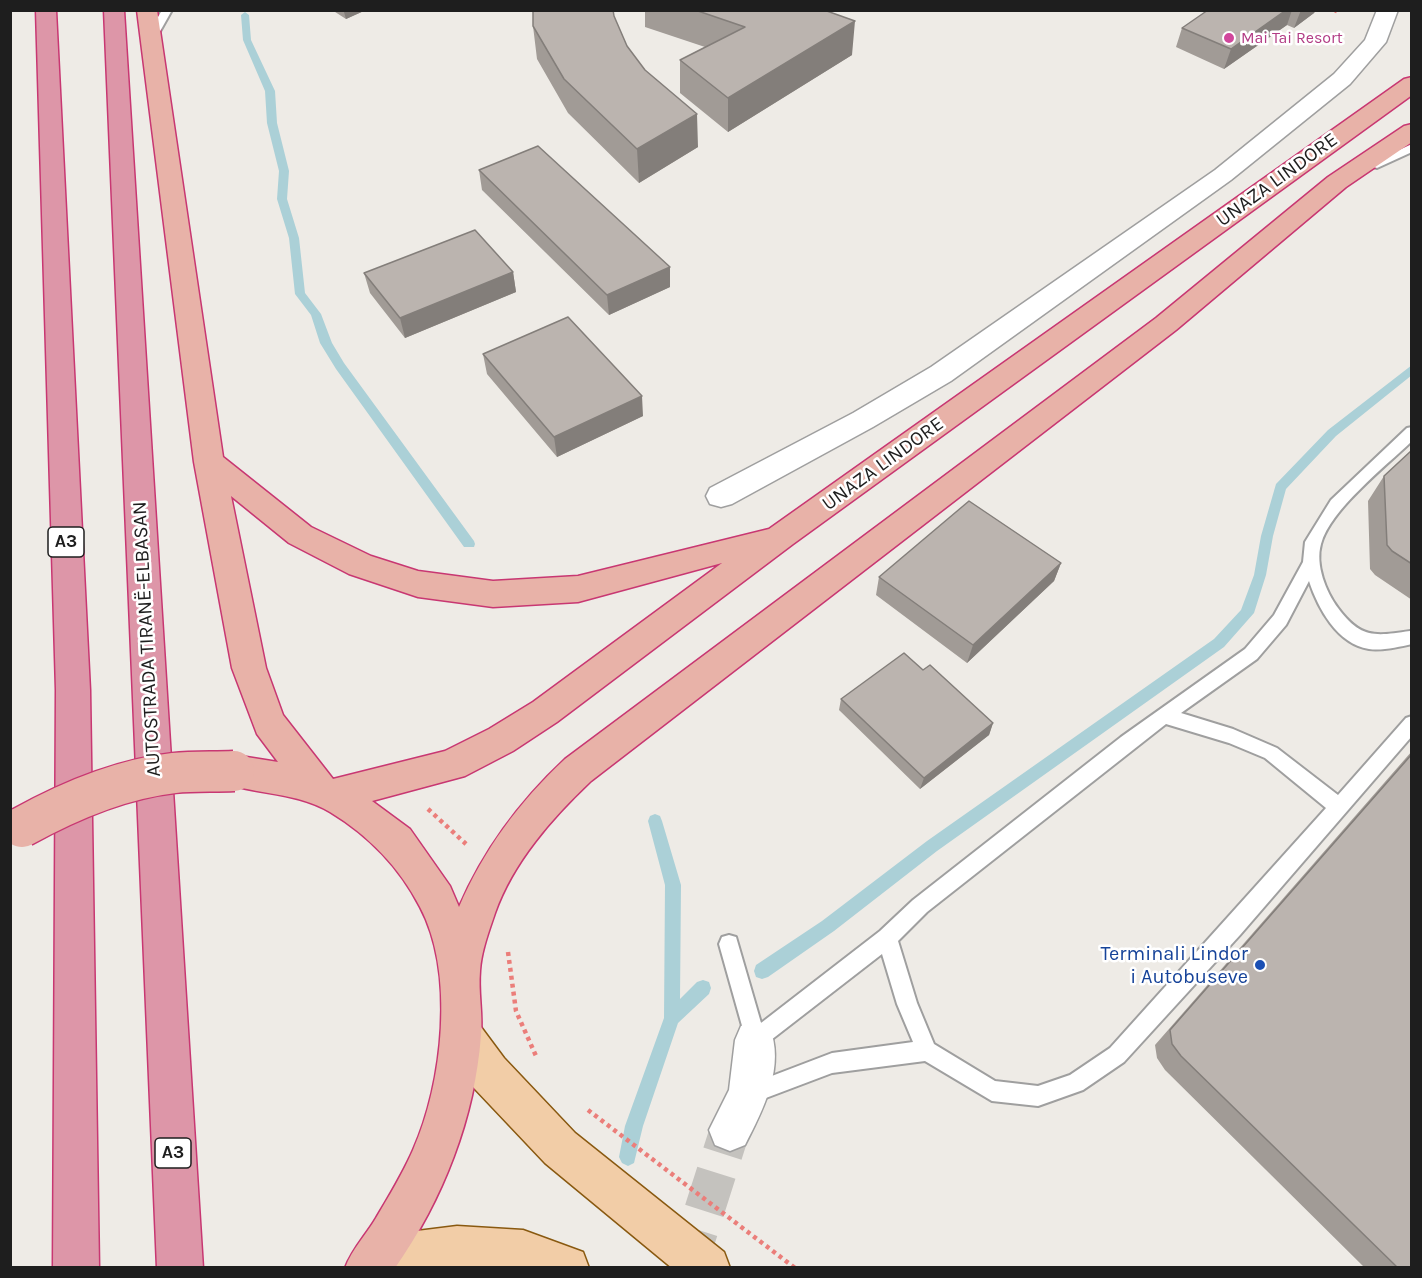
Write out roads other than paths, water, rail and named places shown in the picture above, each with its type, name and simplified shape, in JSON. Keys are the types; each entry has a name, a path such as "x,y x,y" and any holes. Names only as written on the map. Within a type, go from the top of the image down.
{"highway":[{"name":"A3","path":"46,10 73,690 76,1268"},
{"name":"AUTOSTRADA TIRANË-ELBASAN","path":"114,10 150,663 166,1038 180,1268"},
{"path":"147,10 209,462 234,597 257,695 269,723 326,794"},
{"name":"UNAZA LINDORE","path":"326,794 452,765 501,741 545,712 782,536 1412,84"},
{"name":"UNAZA LINDORE","path":"460,970 478,908 512,844 543,802 578,770 1166,324 1336,182 1412,131"},
{"path":"209,462 300,535 360,565 418,584 493,594 578,589 782,536"},
{"path":"16,830 48,812 111,787 173,773 234,771 291,780 342,800 397,841 437,898 460,970 461,1033 454,1088 432,1158 372,1263"}],"main road":[{"path":"461,1033 489,1073 560,1148 708,1268"},
{"path":"372,1263 457,1248 523,1252 567,1268"}],"street":[{"path":"721,496 863,420 941,374 1223,174 1342,79 1375,42 1388,10"},
{"path":"730,1130 749,1094 755,1040"}],"lane":[{"path":"150,40 167,10"},
{"path":"1336,182 1412,147"},
{"path":"729,945 755,1040 887,938 920,906 986,852 1127,742 1251,654 1280,620 1311,562 1313,542 1336,504 1412,432"},
{"path":"1311,562 1323,600 1344,628 1370,643 1411,639"},
{"path":"1165,716 1233,737 1271,753 1339,807"},
{"path":"887,938 907,1004 927,1052 992,1091 1038,1096 1076,1083 1117,1055 1412,723"},
{"path":"749,1094 832,1064 927,1052"}],"waterway":[{"path":"245,15 247,40 270,91 272,123 284,171 282,199 294,238 300,294 316,314 326,343 340,366 469,544"},
{"path":"762,971 828,926 932,846 1219,643 1247,613 1260,575 1267,536 1280,487 1332,433 1412,369"},
{"path":"655,821 673,885 672,1018"},
{"path":"672,1018 703,988"},
{"path":"628,1157 634,1126 672,1018"}],"tunnel":[{"path":"686,1268 730,1130"}],"place":[{"name":"Mai Tai Resort","path":"1229,38"},
{"name":"Terminali Lindor i Autobuseve","path":"1260,965"}]}
